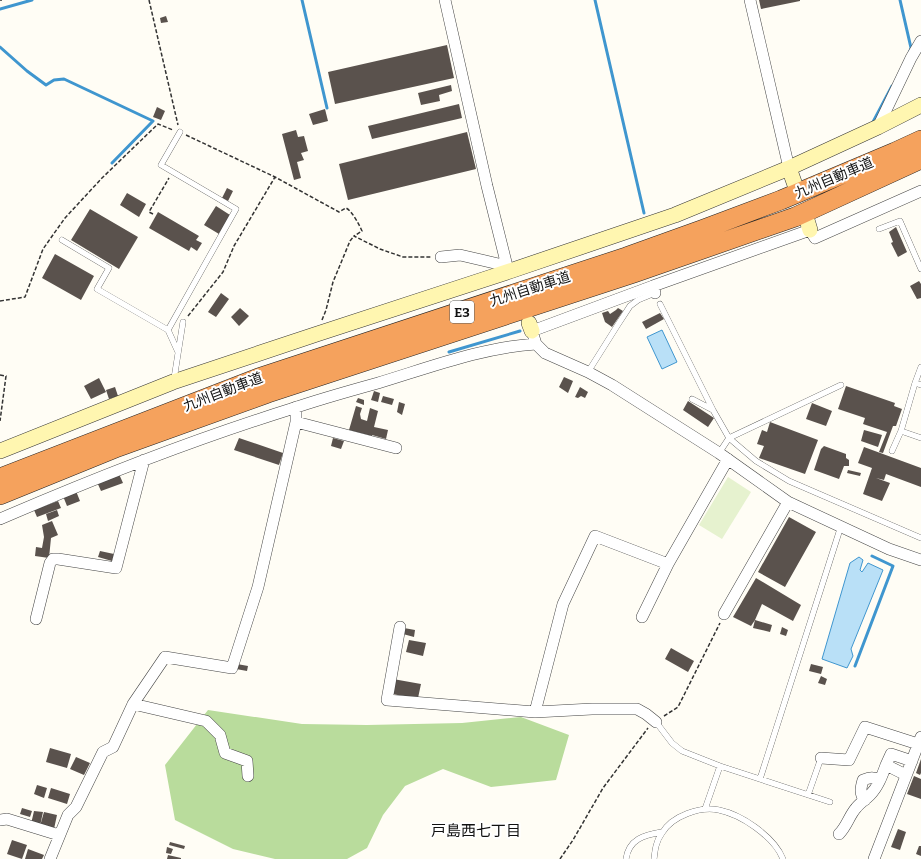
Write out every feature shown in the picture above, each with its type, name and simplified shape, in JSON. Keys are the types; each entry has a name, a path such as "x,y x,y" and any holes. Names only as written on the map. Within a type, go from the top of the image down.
{"highway":[{"name":"九州自動車道","path":"0,478 258,378 626,257 704,229 781,200 921,140"},
{"name":"九州自動車道","path":"0,495 118,447 268,393 627,275 795,217 921,159"}],"street":[{"path":"445,0 508,270 515,286"},
{"path":"750,0 789,168 795,185"},
{"path":"878,127 911,58 921,41"},
{"path":"0,451 173,382 675,215 789,168 878,127 921,105"},
{"path":"0,519 108,474 215,434 296,407 469,356 519,345 532,333 654,289 808,225 815,238 921,191"},
{"path":"441,257 460,255 508,270"},
{"path":"532,333 544,353 588,372 612,385 724,456 788,502 889,549 921,560"},
{"path":"50,859 68,815 76,807 103,752 113,747 133,704 165,657 232,668 258,587 296,422 296,407"},
{"path":"296,422 396,448"},
{"path":"642,617 724,456"},
{"path":"36,620 50,563 53,559 116,568 144,460"},
{"path":"724,614 788,502"},
{"path":"535,712 563,604 595,536 668,564"},
{"path":"400,627 387,700 535,712 592,709 638,709 656,722"},
{"path":"133,704 206,721 220,735 225,753 247,761 248,776"},
{"path":"821,758 849,760 865,727 920,740 874,859"},
{"path":"839,834 855,808 871,794 880,780 891,754 912,761"},
{"path":"886,765 906,775"},
{"path":"0,820 7,819 59,835"}],"lane":[{"path":"168,330 236,209 161,165 180,132"},
{"path":"879,229 900,222 921,269"},
{"path":"62,240 109,268 97,289 168,330 178,352"},
{"path":"588,372 630,306 654,289"},
{"path":"660,304 713,410 729,438 756,461 790,480 920,538 921,537"},
{"path":"173,382 183,322"},
{"path":"892,452 918,384 921,367"},
{"path":"724,456 729,438 840,385"},
{"path":"692,399 713,410"},
{"path":"901,431 921,438"},
{"path":"760,779 841,526"},
{"path":"656,722 672,743 682,751 720,766 830,802"},
{"path":"808,795 821,758"},
{"path":"705,809 720,766"},
{"path":"653,859 656,845 662,832 672,822 688,812 705,809 719,810 742,818 764,833 780,852 783,859"},
{"path":"626,859 627,853 632,845 641,837 662,832"}],"path":[{"path":"149,0 180,132"},
{"path":"0,301 25,297 44,249 65,218 102,178 158,124 180,132 274,177 339,212 346,208 349,210 362,230 350,241 333,282 326,310 317,334"},
{"path":"154,214 149,212 172,172"},
{"path":"183,322 223,272 234,246 274,177"},
{"path":"354,236 380,249 403,257 441,257"},
{"path":"0,375 6,376 0,421"},
{"path":"560,859 573,840 603,788 649,727 678,706 724,614"}],"green space":[{"path":"728,477 751,492 722,539 699,525"},
{"path":"208,710 302,724 367,725 462,723 521,717 569,735 556,780 491,787 443,769 405,786 383,815 367,848 347,859 275,859 233,849 175,820 165,765"}],"water":[{"path":"662,330 677,362 662,369 647,337"},
{"path":"859,557 863,560 860,570 862,572 868,563 883,570 851,649 853,656 847,668 822,659 850,563"}],"building":[{"path":"759,0 800,0 800,1 761,9"},
{"path":"166,16 168,22 161,23 160,18"},
{"path":"447,45 454,78 335,104 328,72"},
{"path":"451,85 452,91 439,95 440,101 421,105 418,93"},
{"path":"459,104 462,118 372,139 368,126"},
{"path":"157,107 165,111 161,120 153,117"},
{"path":"325,109 328,121 313,125 309,114"},
{"path":"296,130 298,137 304,136 308,151 301,153 304,160 297,162 301,178 294,180 282,134"},
{"path":"467,132 476,169 348,200 339,164"},
{"path":"227,188 233,191 228,201 222,198"},
{"path":"127,193 146,204 139,217 120,205"},
{"path":"216,206 230,215 219,234 204,225"},
{"path":"90,209 138,237 119,269 71,240"},
{"path":"158,212 199,236 196,240 202,243 197,251 191,247 189,251 149,228"},
{"path":"896,227 907,252 898,257 891,243 893,242 889,232"},
{"path":"55,254 94,276 81,300 42,278"},
{"path":"919,281 921,284 921,298 917,299 910,286"},
{"path":"221,293 229,299 216,317 208,312"},
{"path":"240,308 249,316 239,326 231,317"},
{"path":"618,308 623,311 612,327 605,322 602,313 608,311 610,314"},
{"path":"660,313 664,319 646,329 642,322"},
{"path":"564,377 573,381 568,393 559,387"},
{"path":"99,378 106,392 91,399 84,386"},
{"path":"846,386 895,403 894,406 902,409 896,426 893,426 883,453 879,452 887,432 863,424 865,418 838,409"},
{"path":"115,387 118,396 109,399 106,390"},
{"path":"580,387 588,392 585,398 581,396 578,398 575,397"},
{"path":"374,391 380,393 378,402 371,400"},
{"path":"383,396 394,399 392,405 381,402"},
{"path":"358,398 364,400 364,405 356,402"},
{"path":"688,401 714,418 708,427 683,410"},
{"path":"399,402 405,404 402,415 397,412"},
{"path":"812,403 832,411 826,426 806,419"},
{"path":"356,406 362,408 360,414 361,419 367,421 370,408 378,411 374,427 388,430 386,439 349,430"},
{"path":"770,422 818,440 805,474 759,458 764,446 757,444 762,430 767,432"},
{"path":"864,430 882,435 878,447 861,441"},
{"path":"239,438 283,453 279,465 234,450"},
{"path":"333,438 344,441 341,449 331,446"},
{"path":"824,446 846,454 846,458 849,460 849,466 844,466 839,479 814,470 821,449"},
{"path":"864,447 921,468 921,487 886,474 884,480 876,478 890,483 882,501 863,494 872,468 858,463"},
{"path":"848,470 861,473 860,476 847,473"},
{"path":"119,474 123,483 101,491 97,482"},
{"path":"76,491 80,501 67,506 63,496"},
{"path":"58,501 61,508 37,517 34,510"},
{"path":"57,510 59,516 48,521 46,514"},
{"path":"789,517 816,532 785,587 758,572"},
{"path":"52,521 58,535 51,538 49,558 35,556 36,547 42,548 44,537 42,525"},
{"path":"100,551 114,554 112,561 98,557"},
{"path":"756,578 801,605 793,621 762,604 751,626 733,617"},
{"path":"755,620 772,625 770,632 753,628"},
{"path":"782,627 788,630 786,636 780,634"},
{"path":"404,628 415,630 414,637 403,634"},
{"path":"409,640 426,643 423,656 406,652"},
{"path":"671,648 694,661 688,672 665,659"},
{"path":"237,664 248,666 247,671 236,669"},
{"path":"811,664 823,667 821,674 809,671"},
{"path":"821,676 827,679 825,685 818,683"},
{"path":"393,679 421,684 418,698 391,694"},
{"path":"50,748 71,754 67,768 46,762"},
{"path":"76,757 90,763 84,775 70,769"},
{"path":"921,759 921,773 920,775 916,773"},
{"path":"914,776 921,779 921,799 907,794"},
{"path":"37,785 47,788 44,798 34,794"},
{"path":"51,788 70,794 67,804 48,798"},
{"path":"22,808 32,811 30,817 20,814"},
{"path":"34,811 43,812 40,826 31,824"},
{"path":"44,812 57,815 54,829 40,826"},
{"path":"898,829 906,832 900,850 891,847"},
{"path":"12,840 27,845 22,859 7,854"},
{"path":"170,842 185,846 184,849 169,845"},
{"path":"919,846 921,846 921,856 916,854"},
{"path":"167,847 173,849 171,854 166,853"},
{"path":"28,849 44,855 42,859 25,859"},
{"path":"168,855 181,858 181,859 167,859"}],"waterway":[{"path":"0,9 32,0"},
{"path":"302,0 327,108"},
{"path":"595,0 644,213"},
{"path":"900,0 911,48 910,51"},
{"path":"0,47 27,71 46,85 54,80 64,79 153,121 112,163"},
{"path":"873,122 892,86"},
{"path":"449,352 520,331"},
{"path":"855,666 893,566 872,556"}],"district":[{"name":"戸島西七丁目","path":"476,831"}]}
